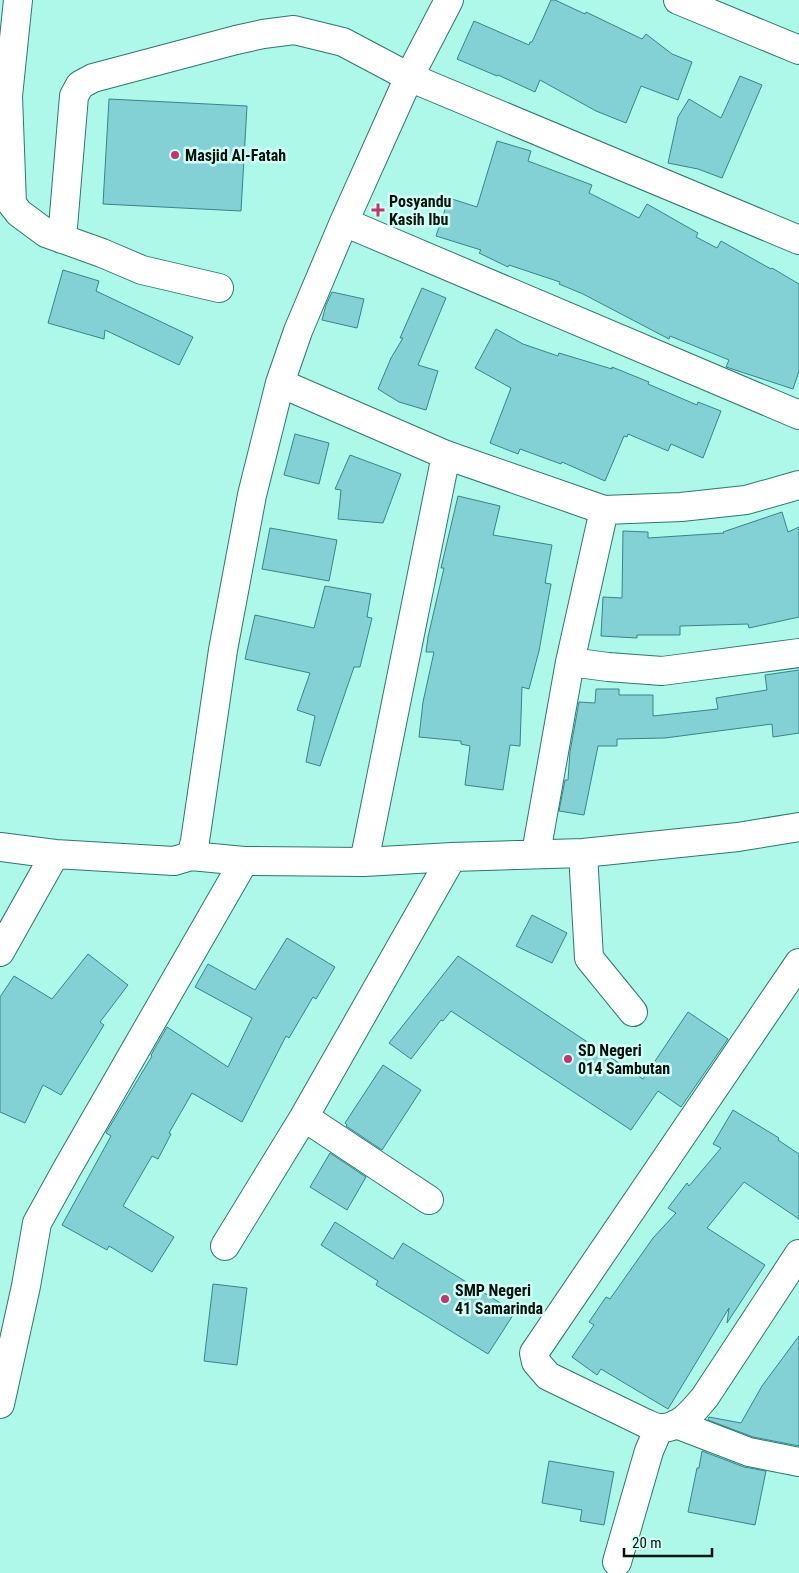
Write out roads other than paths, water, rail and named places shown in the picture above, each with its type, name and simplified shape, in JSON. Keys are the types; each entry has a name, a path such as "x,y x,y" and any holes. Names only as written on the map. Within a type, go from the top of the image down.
{"street":[{"path":"18,0 8,96 12,204 19,213 46,233 142,270 219,288"},
{"path":"191,856 195,841 223,650 252,495 280,383 298,331 344,222 409,77 450,0"},
{"path":"678,0 799,50"},
{"path":"62,239 74,96 80,85 93,78 236,40 294,30 344,42 409,77 799,240"},
{"path":"344,222 799,416"},
{"path":"280,383 446,456 604,510 681,508 746,500 799,485"},
{"path":"364,862 446,456"},
{"path":"536,853 570,662 604,510"},
{"path":"570,662 662,671 799,653"},
{"path":"0,847 55,854 174,861 191,856 244,861 364,862 536,853 583,853 738,837 799,827"},
{"path":"583,853 589,958 633,1012"},
{"path":"0,952 55,854"},
{"path":"225,1246 304,1118 452,857"},
{"path":"0,1404 38,1223 68,1167 244,861"},
{"path":"799,963 534,1353 536,1362 548,1376 616,1410 749,1452 799,1462"},
{"path":"304,1118 429,1200"},
{"path":"616,1562 649,1451 668,1426 691,1414 705,1397 799,1254"}],"place":[{"name":"Masjid Al-Fatah","path":"175,155"},
{"name":"Posyandu Kasih Ibu","path":"378,210"},
{"name":"SD Negeri 014 Sambutan","path":"568,1059"},
{"name":"SMP Negeri 41 Samarinda","path":"445,1299"}]}
